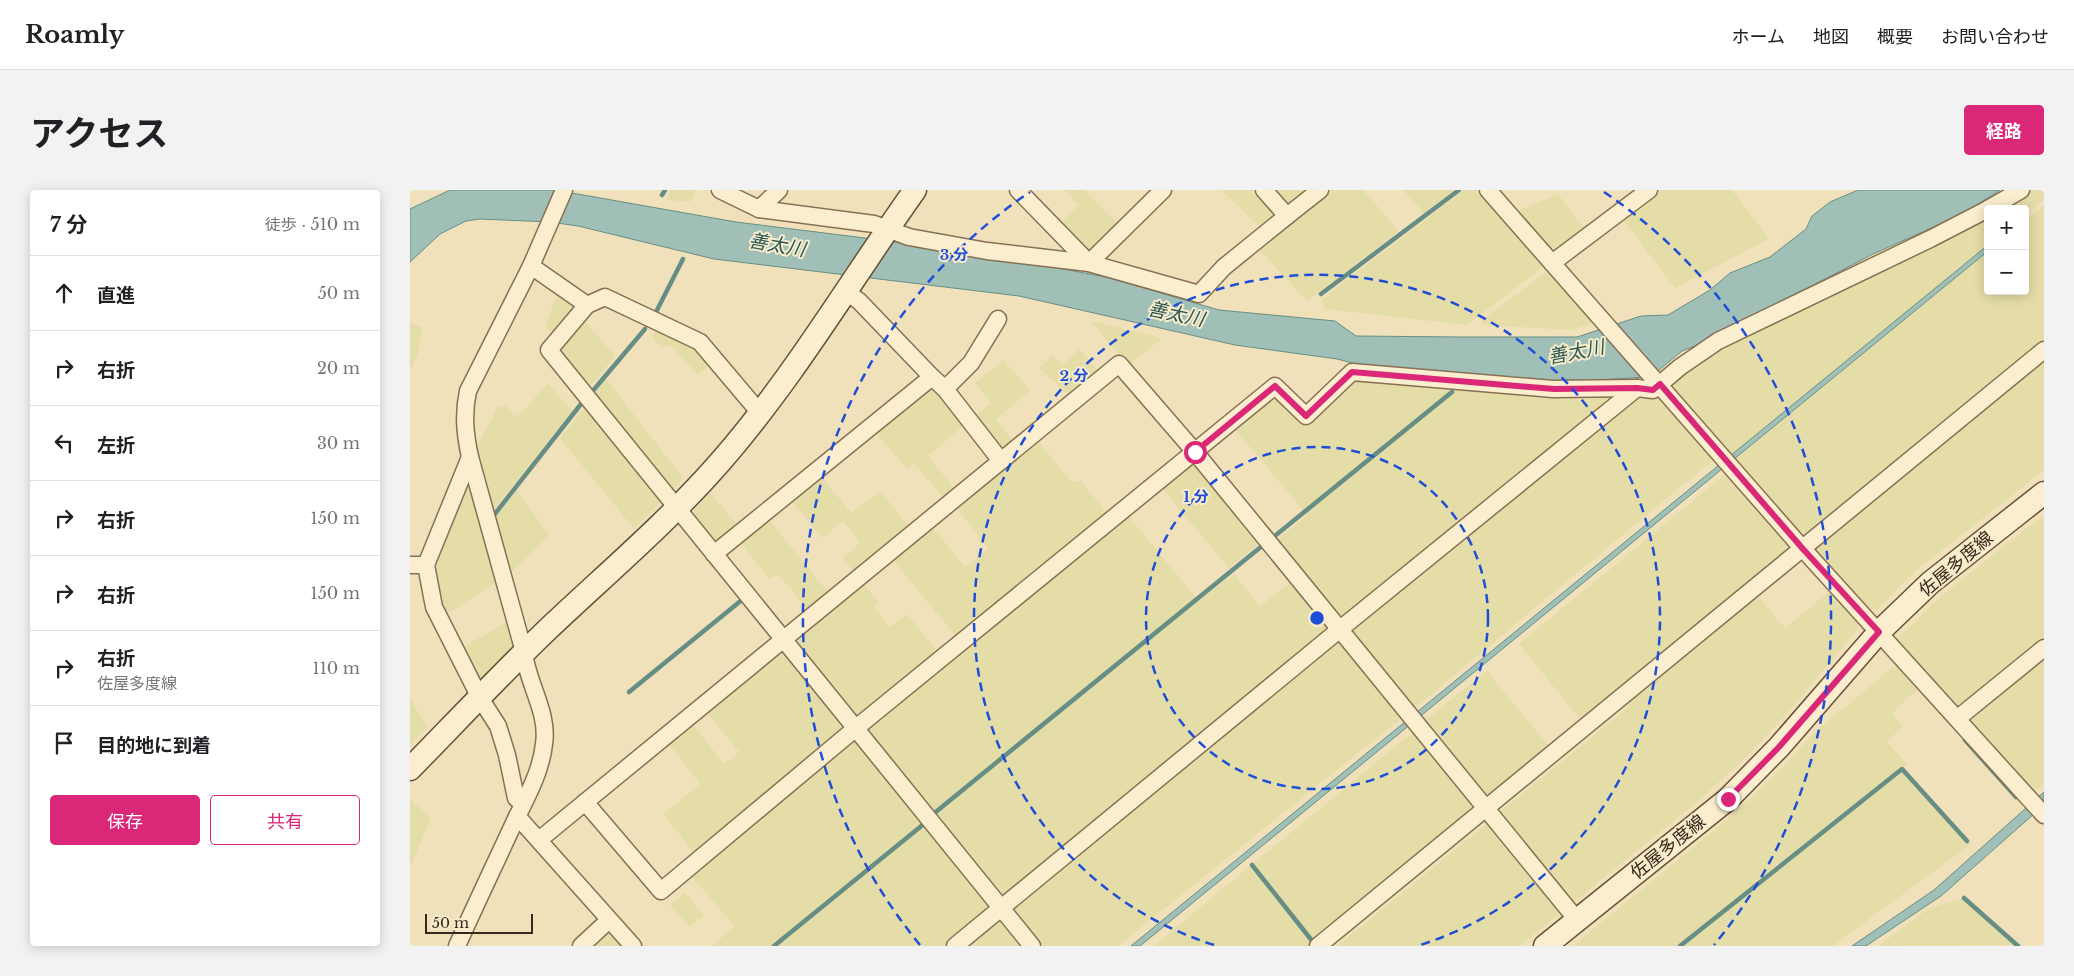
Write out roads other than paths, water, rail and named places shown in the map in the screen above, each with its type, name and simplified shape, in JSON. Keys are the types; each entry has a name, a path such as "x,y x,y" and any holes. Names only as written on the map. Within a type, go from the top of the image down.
{"street":[{"path":"457,946 536,776 545,743 543,722 536,693 526,667 524,652 470,457 465,431 464,407 468,391 531,266 564,190"},
{"path":"720,190 759,209 874,224 885,232 987,251 1089,263 1199,294 1224,267 1320,190"},
{"path":"759,209 779,190"},
{"path":"410,769 524,652 676,508 720,461 760,413 798,361 915,190"},
{"path":"1018,190 1089,263"},
{"path":"1089,263 1163,190"},
{"path":"1264,190 1287,216"},
{"path":"1488,190 1658,381 1803,549 2039,809"},
{"path":"1552,263 1649,190"},
{"path":"1995,205 2021,190"},
{"path":"586,802 661,891 856,728 1275,386 1306,416 1352,372 1554,389 1637,388 1653,390 1658,381 1718,341 1937,236 1984,211"},
{"path":"531,266 587,305"},
{"path":"849,285 859,301 945,389 1001,461"},
{"path":"760,413 700,342 605,297 587,305 549,350 1032,946"},
{"path":"945,389 971,363 998,319"},
{"path":"1318,946 2044,350"},
{"path":"539,840 1119,364 1195,452 1577,920"},
{"path":"714,554 932,376"},
{"path":"955,946 1637,388"},
{"path":"470,457 418,565 434,607 480,698 498,726 520,810 539,840 632,946"},
{"name":"佐屋多度線","path":"1546,946 1728,799 1779,747 1879,632 1930,583 2044,493"},
{"path":"1958,718 2044,648"},
{"path":"581,946 609,920"}],"water":[{"name":"善太川","path":"450,190 555,190 736,222 889,241 1023,261 1110,278 1219,310 1335,321 1356,336 1577,337 1641,316 1668,315 1710,290 1730,273 1770,257 1806,229 1812,216 1830,202 1858,190 2000,190 1961,215 1873,254 1700,344 1682,351 1658,371 1645,377 1556,383 1387,372 1337,359 1235,345 1019,296 714,259 578,226 550,222 480,219 466,221 440,234 410,262 410,209"},
{"path":"1984,248 1984,254 1140,946 1131,946"},
{"path":"2044,792 2044,805 1941,896 1866,946 1852,946 1934,890"}],"waterway":[{"path":"662,195 665,190"},
{"path":"1321,294 1459,190"},
{"path":"654,316 683,259"},
{"path":"591,393 645,329"},
{"path":"1271,539 1452,392"},
{"path":"494,515 581,404"},
{"path":"932,815 1262,546"},
{"path":"629,692 743,599 740,596"},
{"path":"1965,740 2016,797"},
{"path":"1680,946 1902,769 1967,841"},
{"path":"774,946 925,823"},
{"path":"1252,865 1313,942"},
{"path":"1964,898 2018,946"}]}
